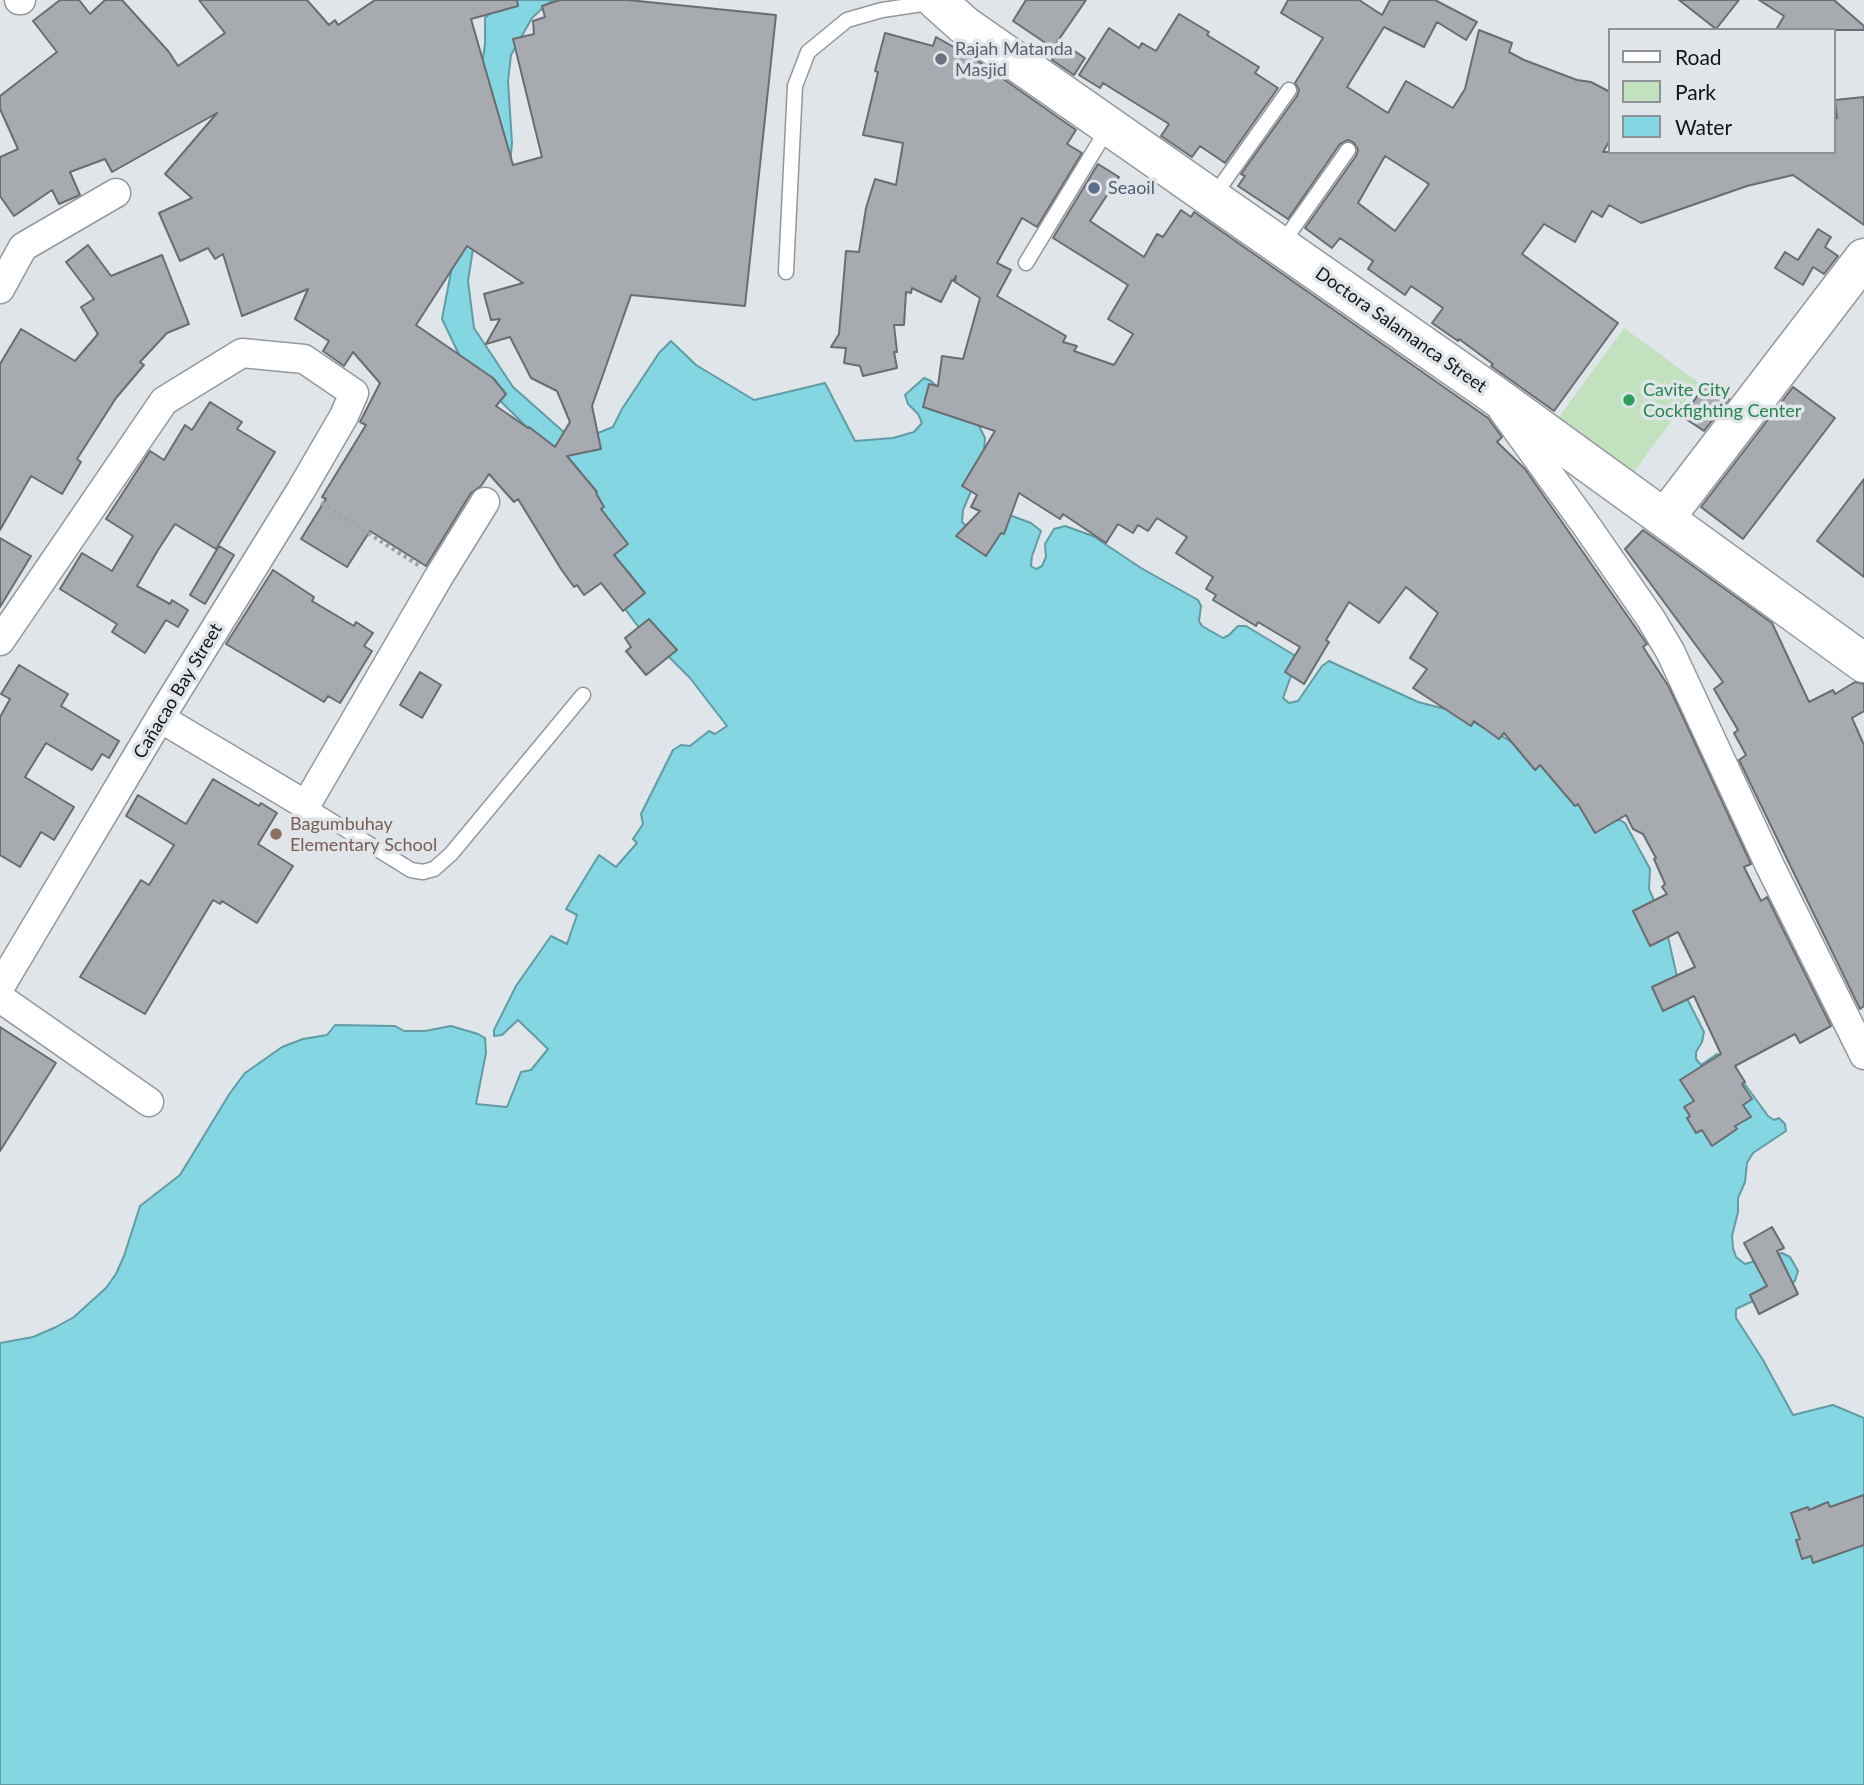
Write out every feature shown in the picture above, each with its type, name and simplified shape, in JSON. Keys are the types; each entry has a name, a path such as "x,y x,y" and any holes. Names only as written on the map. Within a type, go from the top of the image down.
{"main road":[{"name":"Doctora Salamanca Street","path":"937,1 964,25 1490,392 1864,663"},
{"path":"1665,518 1864,258"}],"street":[{"path":"0,289 23,247 116,193"},
{"name":"Cañacao Bay Street","path":"0,641 164,401 242,353 304,359 354,393 344,416 301,490 160,718 0,988"},
{"path":"1490,392 1596,539 1670,651 1770,866 1864,1055"},
{"path":"160,718 306,805 485,502"},
{"path":"0,998 149,1102"}],"lane":[{"path":"786,272 795,86 808,51 847,20 882,10 937,1"},
{"path":"1212,198 1289,90"},
{"path":"1026,263 1108,126"},
{"path":"1280,246 1348,150"},
{"path":"306,805 411,870 423,872 434,869 451,854 583,695"}],"path":[{"path":"301,490 438,578"}],"green space":[{"name":"Cavite City Cockfighting Center","path":"1624,328 1699,383 1634,472 1559,417"}],"water":[{"path":"512,0 555,0 532,18 511,55 508,81 512,143 509,175 473,249 468,281 474,328 513,387 575,442 613,427 659,353 671,341 696,365 754,400 825,383 855,441 893,438 914,432 922,423 918,414 908,404 905,395 924,378 931,381 979,426 985,438 983,463 963,510 962,522 970,529 996,510 1031,523 1041,531 1032,556 1031,566 1036,569 1042,566 1046,557 1045,544 1054,529 1065,526 1093,536 1141,568 1198,600 1201,606 1199,621 1202,626 1223,638 1238,626 1246,626 1294,655 1296,662 1283,698 1289,703 1298,701 1322,666 1329,661 1418,702 1457,712 1500,735 1554,768 1611,821 1620,820 1625,823 1650,869 1649,889 1666,928 1678,981 1704,1032 1696,1059 1701,1065 1717,1054 1725,1057 1768,1116 1774,1120 1779,1118 1785,1124 1786,1131 1753,1153 1747,1163 1745,1182 1738,1198 1738,1212 1732,1236 1733,1248 1736,1257 1745,1264 1782,1253 1790,1257 1798,1271 1795,1281 1736,1309 1736,1318 1793,1415 1833,1405 1864,1418 1864,1495 1803,1517 1864,1540 1864,1785 0,1785 0,1343 33,1337 56,1327 74,1317 106,1288 124,1256 140,1206 180,1175 245,1073 282,1047 303,1039 327,1035 335,1025 395,1026 404,1031 425,1031 451,1026 485,1038 486,1053 476,1104 507,1107 521,1072 531,1070 548,1049 518,1020 502,1035 494,1036 494,1030 516,986 551,936 567,944 577,915 566,909 599,855 616,867 637,843 633,839 643,824 641,814 673,750 681,745 690,746 709,731 715,734 727,726 690,678 637,625 625,609 636,586 631,575 613,556 560,460 464,365 442,319 456,246 485,44 485,18 497,7"}],"building":[{"path":"60,0 79,0 90,14 105,0 122,0 169,52 178,66 225,33 199,0 307,0 329,25 335,20 338,25 375,0 517,0 518,6 471,19 513,165 542,157 513,39 534,34 533,21 545,17 542,6 560,0 628,0 776,15 745,306 631,295 592,406 601,449 567,456 597,492 604,507 601,509 628,544 614,555 645,593 623,611 601,583 584,595 577,585 574,587 561,569 518,499 514,502 489,474 481,486 471,493 426,566 370,531 347,567 301,539 326,499 322,497 366,425 360,422 380,383 353,352 344,366 323,351 329,341 295,319 308,289 242,316 223,254 215,259 208,248 180,261 159,213 192,198 165,174 217,113 112,172 105,159 70,172 80,195 59,204 52,190 14,216 0,196 0,157 18,149 0,109 0,96 57,52 33,21","holes":["467,246 523,283 484,294 491,320 500,319 486,344 510,337 531,378 557,391 570,422 555,447 496,406 506,394 493,378 416,325"]},
{"path":"1026,0 1086,0 1053,48 1013,21"},
{"path":"1288,0 1359,0 1382,15 1390,0 1435,0 1477,22 1466,40 1437,22 1424,47 1384,27 1347,87 1388,113 1406,81 1453,108 1465,89 1479,30 1512,43 1509,52 1524,60 1577,80 1591,82 1608,91 1608,143 1603,152 1608,154 1836,154 1836,100 1864,97 1864,225 1793,175 1747,186 1641,223 1609,205 1602,217 1592,211 1575,242 1544,224 1522,254 1618,323 1554,411 1491,366 1493,364 1459,339 1458,341 1432,323 1443,308 1411,286 1405,295 1368,269 1373,261 1340,238 1332,248 1305,228 1356,156 1358,150 1354,143 1348,140 1340,144 1288,219 1238,186 1245,176 1241,174 1297,96 1299,90 1295,83 1323,38 1281,13","holes":["1385,156 1429,184 1395,231 1358,203"]},
{"path":"1679,0 1739,0 1715,28"},
{"path":"1759,0 1834,0 1864,26 1864,30 1777,28 1784,16"},
{"path":"1179,14 1259,67 1255,73 1278,88 1225,163 1200,146 1192,157 1161,136 1169,124 1103,83 1100,88 1079,75 1109,28 1139,48 1142,43 1156,51"},
{"path":"885,33 933,46 936,37 975,59 1076,130 1067,144 1082,153 1037,227 1022,218 997,263 1011,270 997,296 1066,336 1063,342 1077,346 1074,351 1114,365 1133,334 1108,319 1128,285 1053,238 1098,164 1119,177 1090,221 1144,257 1157,234 1163,237 1181,210 1191,217 1194,212 1488,418 1502,437 1497,442 1525,469 1647,644 1643,647 1669,687 1751,864 1744,867 1761,901 1767,897 1831,1026 1800,1043 1795,1034 1735,1066 1752,1099 1743,1105 1751,1117 1735,1126 1737,1129 1712,1146 1702,1130 1696,1133 1687,1118 1690,1116 1684,1107 1694,1101 1680,1080 1721,1054 1694,996 1663,1011 1652,987 1695,967 1678,932 1650,946 1633,911 1667,894 1662,887 1665,884 1654,859 1656,858 1643,834 1633,829 1626,815 1595,833 1578,804 1575,806 1540,765 1535,770 1504,733 1499,739 1474,721 1471,726 1413,688 1427,669 1410,658 1438,613 1406,587 1379,623 1349,602 1304,684 1285,672 1300,647 1258,622 1256,626 1213,600 1216,595 1206,589 1213,577 1176,553 1187,537 1157,518 1148,531 1138,525 1133,533 1118,524 1106,543 1063,514 1060,519 1019,493 1004,534 1001,533 986,556 956,536 980,511 971,507 977,495 962,486 995,431 923,407 929,384 938,386 942,356 963,359 980,298 955,282 956,276 941,302 912,288 911,293 906,292 904,325 894,325 897,368 863,376 860,366 844,363 846,348 831,347 839,334 846,251 859,252 866,208 875,179 896,185 903,143 863,135"},
{"path":"1062,43 1085,58 1074,75 1052,60"},
{"path":"1818,229 1831,237 1825,247 1838,256 1824,274 1813,267 1803,285 1775,268 1785,252 1798,260"},
{"path":"88,245 111,276 162,255 189,324 167,333 140,362 144,365 116,398 77,459 81,462 62,494 31,476 0,530 0,364 21,329 75,361 98,334 81,307 94,299 66,262"},
{"path":"1706,383 1729,399 1704,431 1683,417"},
{"path":"1793,387 1835,418 1743,539 1701,507"},
{"path":"210,402 242,422 237,429 275,452 216,549 175,524 158,550 137,586 170,604 172,600 188,610 178,627 166,620 145,653 112,632 117,624 60,589 82,553 112,571 133,536 106,519 150,451 164,460 185,425 192,430"},
{"path":"1864,479 1864,577 1817,541"},
{"path":"1643,530 1772,623 1809,702 1833,690 1835,694 1855,682 1864,684 1864,711 1852,718 1864,745 1864,1006 1860,1009 1739,760 1746,755 1734,733 1738,730 1714,689 1723,682 1625,549"},
{"path":"0,538 31,556 0,607"},
{"path":"219,546 234,555 205,604 190,595"},
{"path":"273,570 314,597 312,601 354,626 356,622 373,633 364,646 372,651 340,703 328,696 324,702 226,644"},
{"path":"649,619 677,650 646,675 626,651 631,647 625,638"},
{"path":"19,665 68,694 61,706 119,741 109,758 102,754 92,770 46,743 25,777 74,807 54,840 41,832 20,867 0,855 0,717 10,699 1,694"},
{"path":"420,672 441,685 422,718 400,705"},
{"path":"213,779 259,806 261,803 277,813 258,844 293,866 257,923 222,901 220,904 213,900 145,1014 80,977 141,880 149,885 174,845 126,816 138,795 186,824"},
{"path":"0,1027 56,1063 0,1151"},
{"path":"1772,1227 1784,1248 1777,1251 1798,1294 1759,1314 1750,1295 1767,1286 1744,1243"},
{"path":"1864,1495 1864,1545 1813,1563 1811,1556 1802,1559 1796,1540 1800,1539 1791,1513 1808,1507 1809,1510 1828,1502 1830,1507"}],"place":[{"name":"Rajah Matanda Masjid","path":"941,59"},
{"name":"Seaoil","path":"1094,188"},
{"name":"Cavite City Cockfighting Center","path":"1629,400"},
{"name":"Bagumbuhay Elementary School","path":"276,834"}]}
